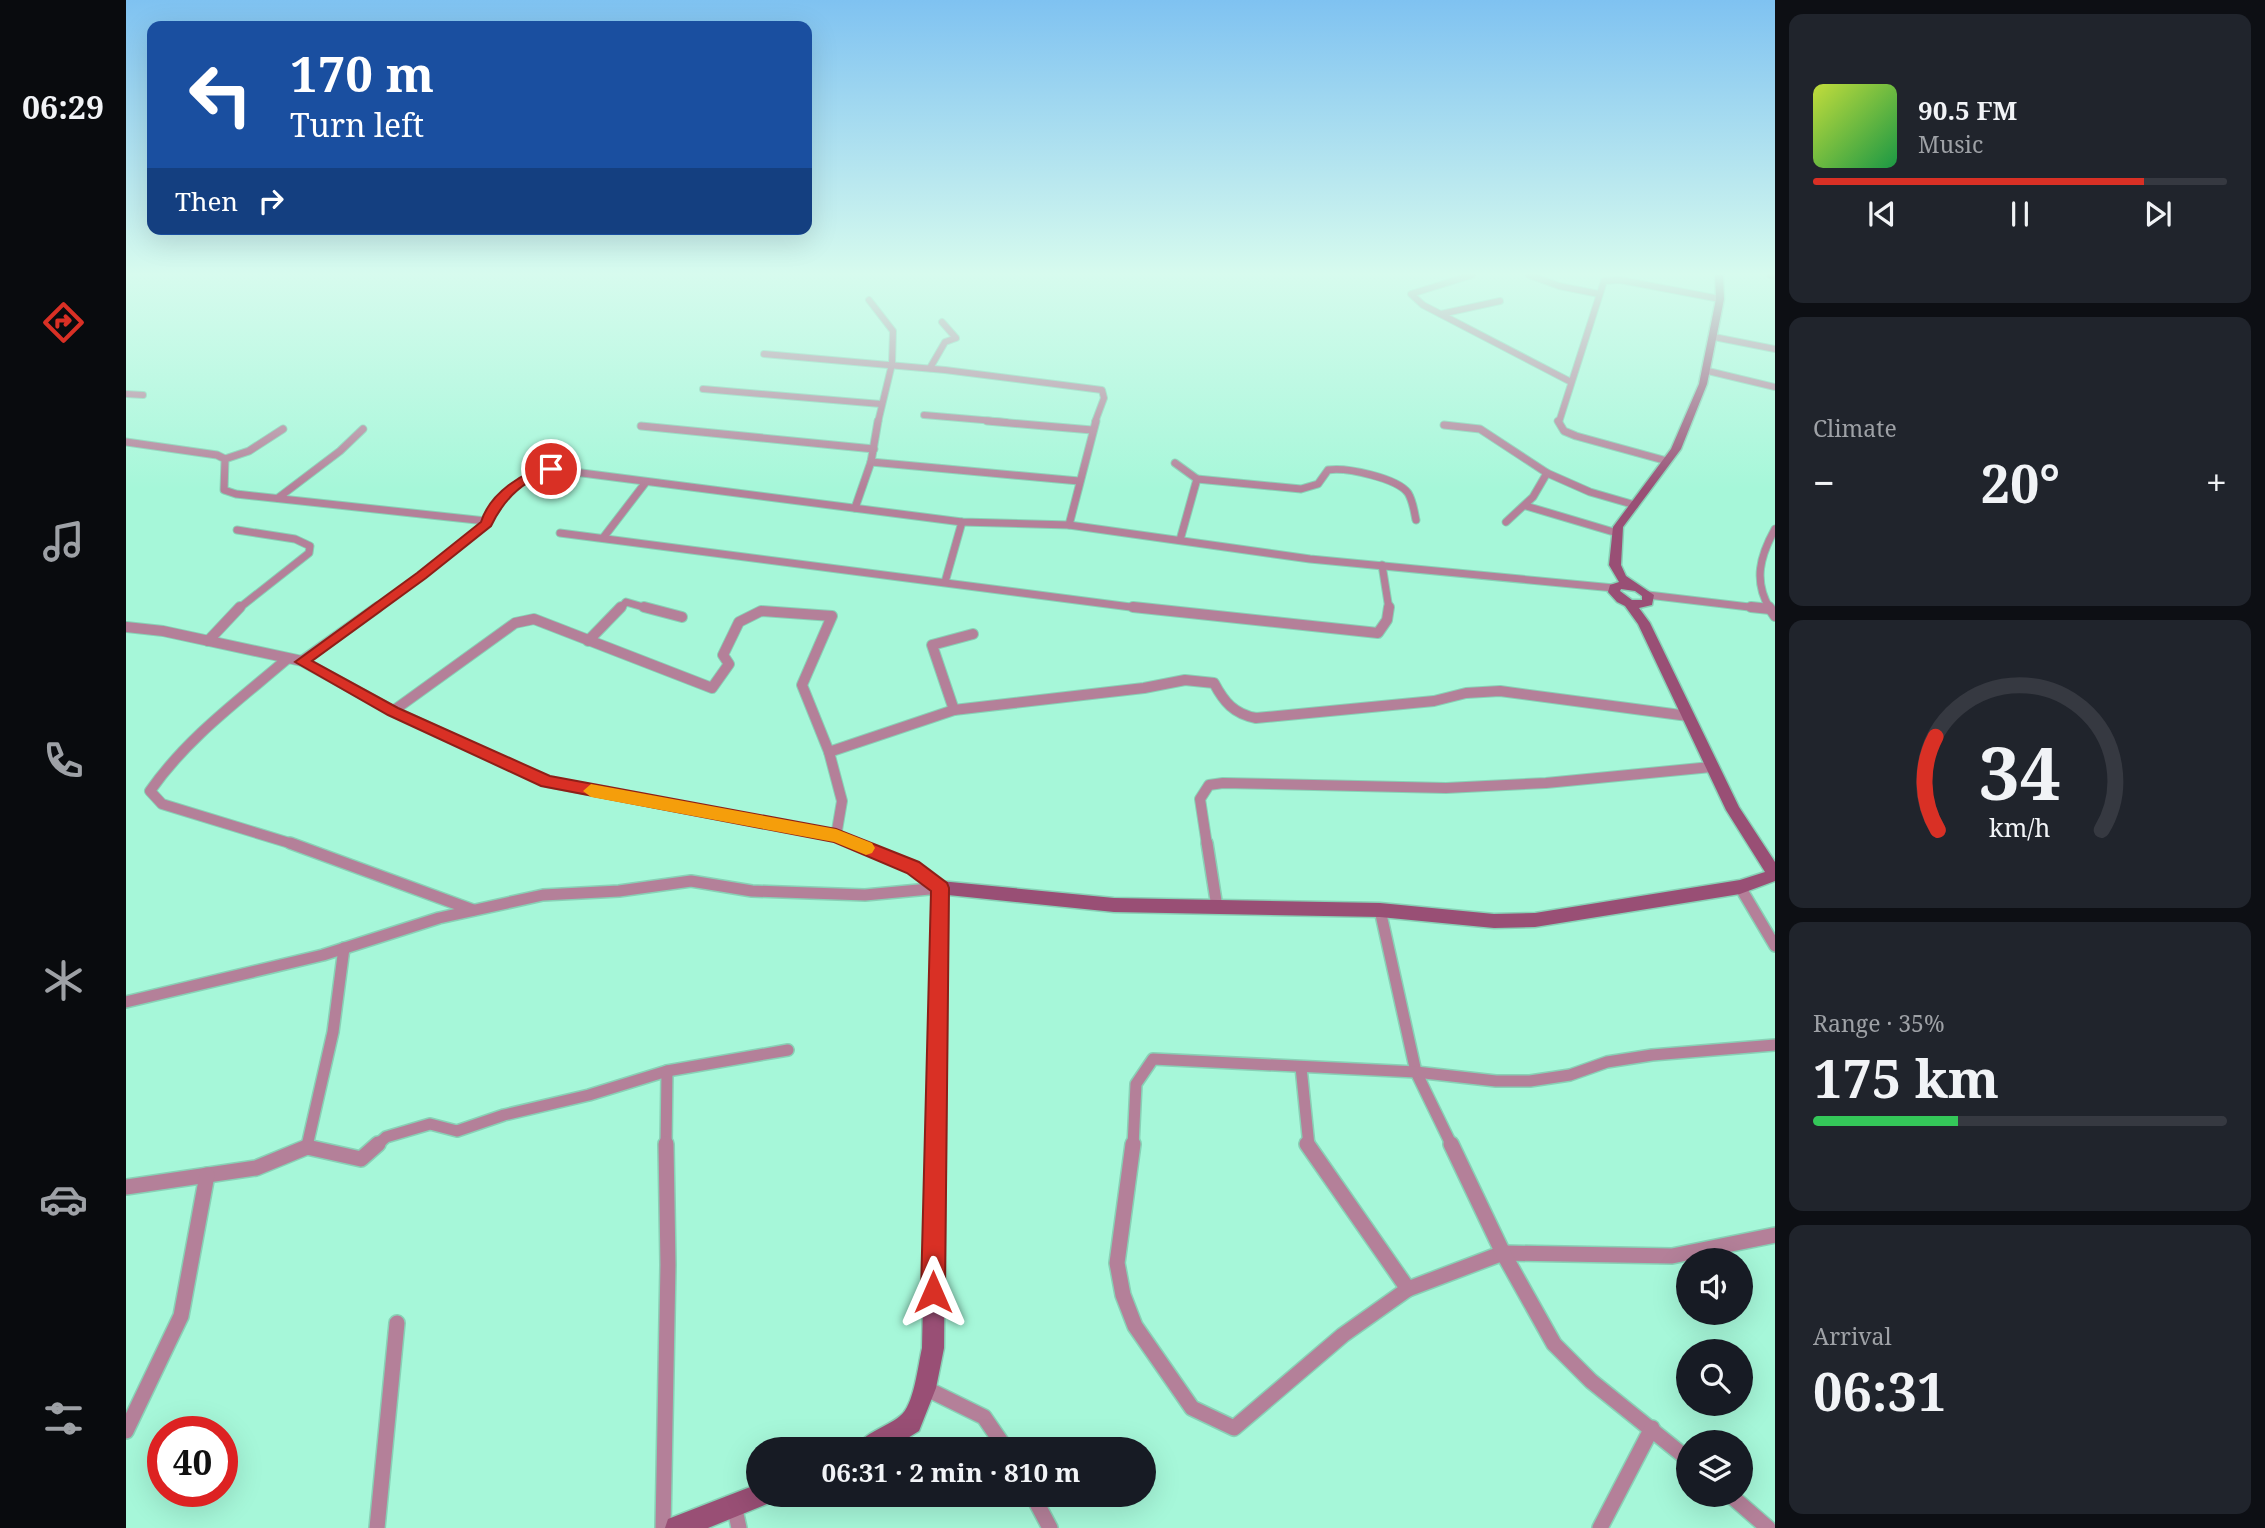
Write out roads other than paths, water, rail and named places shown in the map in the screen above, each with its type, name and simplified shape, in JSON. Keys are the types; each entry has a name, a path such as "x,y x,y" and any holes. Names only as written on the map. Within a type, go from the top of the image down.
{"street":[{"path":"855,508 874,449 881,404 892,364 892,346"},
{"path":"930,368 943,346"},
{"path":"1503,346 1571,382"},
{"path":"1583,346 1558,421 1564,430 1667,461"},
{"path":"126,1002 344,948 439,918 543,895 618,891 691,881 752,891 865,895 940,888 1114,905 1380,910 1459,919 1535,920 1740,887 1775,875 1733,810 1644,623 1621,587 1615,565 1618,527 1676,449 1707,371 1712,346"},
{"path":"764,354 930,368 1096,388 1105,393 1092,430 1069,525"},
{"path":"1707,371 1775,387"},
{"path":"703,389 881,404"},
{"path":"126,394 143,395"},
{"path":"924,415 1092,430"},
{"path":"1444,425 1469,426 1489,433 1547,473 1590,492 1635,505"},
{"path":"641,426 874,449"},
{"path":"126,442 217,455 225,459 249,451 283,429"},
{"path":"278,498 340,451 363,429"},
{"path":"225,459 226,468 222,480 224,490 486,521"},
{"path":"871,462 1079,481"},
{"path":"1175,463 1197,479 1301,489 1316,486 1322,482 1328,470 1341,468 1401,487 1410,498 1416,520"},
{"path":"302,662 422,576 486,521 490,512 521,481 536,472 566,470 962,523 1069,525 1310,559 1589,587 1621,587 1647,599 1773,613"},
{"path":"1506,522 1515,510 1525,506 1539,493 1547,473"},
{"path":"1180,540 1197,479"},
{"path":"603,538 646,482"},
{"path":"1525,506 1617,533"},
{"path":"945,582 962,523"},
{"path":"1773,613 1757,580 1762,549 1775,529"},
{"path":"208,641 231,614 309,553 310,547 295,539 237,530"},
{"path":"560,533 1150,609 1378,634 1386,628 1389,620 1382,565"},
{"path":"1629,603 1647,599"},
{"path":"1644,623 1647,599"},
{"path":"588,641 626,602 682,617"},
{"path":"393,711 515,624 526,619 534,619 712,688 729,664 723,655 739,622 761,611 832,615 802,685 830,752 842,801 836,836"},
{"path":"126,627 163,631 302,662 393,711 547,782 836,836 913,867 940,888"},
{"path":"954,710 932,645 973,634"},
{"path":"287,659 200,730 166,765 150,791 162,804 308,849 473,910"},
{"path":"830,752 954,710 1144,688 1185,680 1214,683 1226,705 1240,716 1255,718 1406,704 1466,693 1500,691 1688,716"},
{"path":"1217,907 1200,799 1209,786 1223,783 1364,789 1448,788 1541,783 1711,767"},
{"path":"1740,887 1775,946"},
{"path":"888,1437 911,1423 925,1388 933,1348 940,888"},
{"path":"1380,910 1416,1072 1503,1254 1554,1344 1591,1381 1676,1449"},
{"path":"307,1147 332,1032 344,948"},
{"path":"1775,1045 1652,1055 1607,1062 1570,1075 1530,1081 1496,1082 1416,1072 1153,1059 1136,1084 1132,1156 1117,1263 1123,1296 1135,1326 1192,1408 1234,1428 1343,1335 1408,1289 1503,1254 1671,1256 1775,1235"},
{"path":"126,1187 256,1168 307,1147 360,1158 386,1137 430,1124 457,1130 503,1115 589,1095 667,1070 788,1050"},
{"path":"1301,1067 1307,1144 1408,1289"},
{"path":"663,1528 668,1265 664,1109 667,1070"},
{"path":"126,1431 181,1316 208,1175"},
{"path":"377,1528 397,1323"},
{"path":"925,1388 984,1417 998,1437"},
{"path":"1600,1528 1652,1428"},
{"path":"1039,1507 1050,1528"},
{"path":"1744,1507 1768,1528"},
{"path":"677,1528 737,1517"}]}
